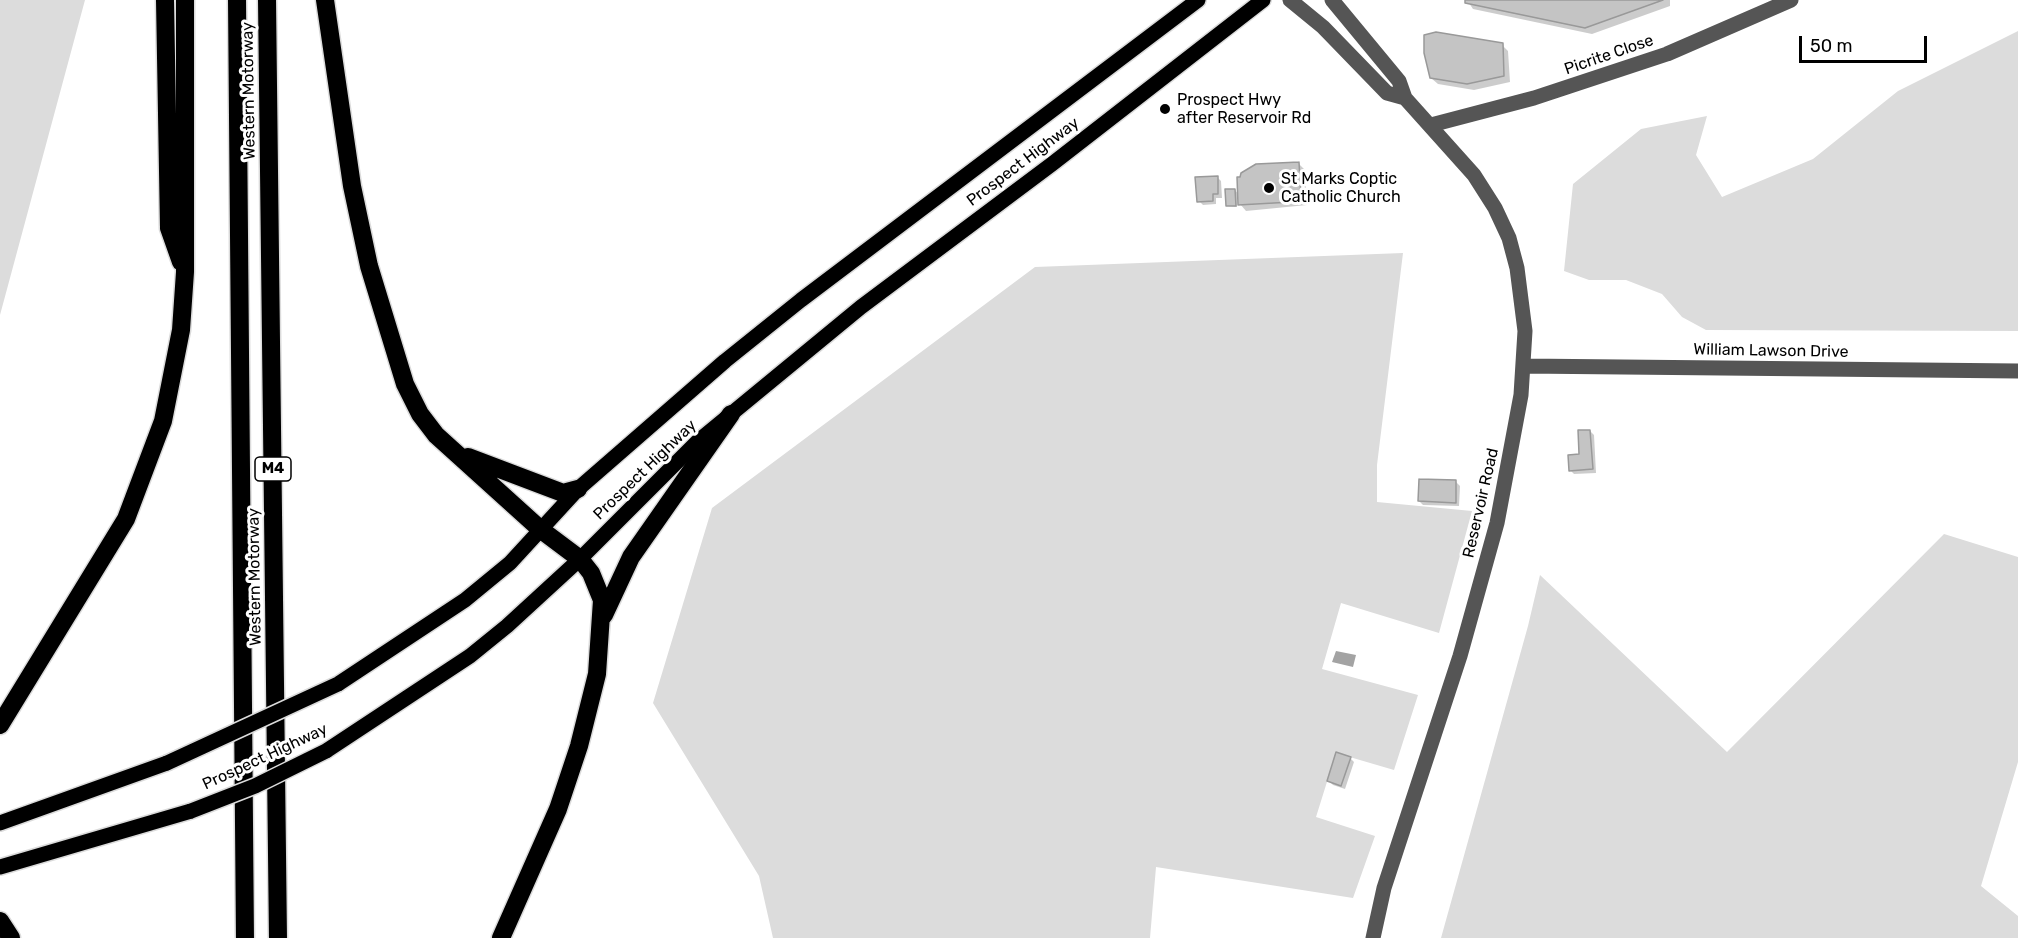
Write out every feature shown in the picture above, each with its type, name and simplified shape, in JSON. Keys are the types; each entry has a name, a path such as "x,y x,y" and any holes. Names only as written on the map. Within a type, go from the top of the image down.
{"highway":[{"path":"165,0 169,228 185,272"},
{"path":"0,725 86,588 130,508 163,422 174,377 181,330 185,272 185,0"},
{"name":"Western Motorway","path":"237,0 245,938"},
{"name":"Western Motorway","path":"267,0 278,938"},
{"path":"325,0 352,186 369,266 391,346 405,384 420,414 436,435 540,529 580,559 598,587 602,620 597,674 579,746 558,809 501,938"},
{"path":"602,620 631,557 731,414"},
{"path":"458,453 563,493 578,489"},
{"path":"0,921 11,938"}],"main road":[{"name":"Prospect Highway","path":"0,823 167,764 338,684 465,600 510,563 578,489 725,361 801,300 1198,0"},
{"name":"Prospect Highway","path":"0,867 191,811 255,786 326,752 470,656 507,626 580,559 697,442 861,307 1052,164 1263,0"}],"street":[{"name":"Reservoir Road","path":"1290,0 1323,27 1387,93 1405,98"},
{"name":"Reservoir Road","path":"1332,0 1399,81 1405,98 1474,175 1495,208 1509,238 1523,298 1524,366 1510,461 1479,592 1399,838 1373,938"},
{"name":"Picrite Close","path":"1431,125 1534,98 1612,74 1667,54 1791,0"},
{"name":"William Lawson Drive","path":"1524,366 2018,371"}],"shaded area":[{"path":"0,0 85,0 0,315"},
{"path":"2018,31 2018,331 1706,330 1682,317 1662,294 1626,280 1589,280 1564,271 1573,184 1641,129 1707,116 1696,155 1722,197 1813,159 1898,91"},
{"path":"1403,253 1377,465 1377,502 1472,511 1439,633 1341,603 1322,669 1418,695 1394,770 1336,753 1316,817 1375,836 1353,898 1156,867 1150,938 773,938 759,876 653,703 712,508 1035,267"},
{"path":"1944,534 2018,557 2018,762 1981,886 2018,916 2018,938 1441,938 1528,626 1540,575 1727,752"},
{"path":"1336,651 1356,655 1353,667 1332,662"}],"building":[{"path":"1465,0 1663,0 1585,28 1465,3"},
{"path":"1436,32 1503,43 1504,76 1467,84 1430,78 1424,53 1424,35"},
{"name":"St Marks Coptic Catholic Church","path":"1299,162 1301,199 1292,199 1292,202 1238,205 1237,177 1240,177 1241,173 1256,164"},
{"path":"1218,176 1218,194 1213,194 1213,201 1197,202 1195,177"},
{"path":"1225,189 1235,189 1236,206 1226,206"},
{"path":"1578,430 1590,430 1593,469 1569,471 1568,455 1579,454"},
{"path":"1419,479 1456,480 1456,503 1418,501"},
{"path":"1336,752 1351,757 1341,786 1327,781"}],"place":[{"name":"Prospect Hwy after Reservoir Rd","path":"1165,109"},
{"name":"St Marks Coptic Catholic Church","path":"1269,188"}]}
